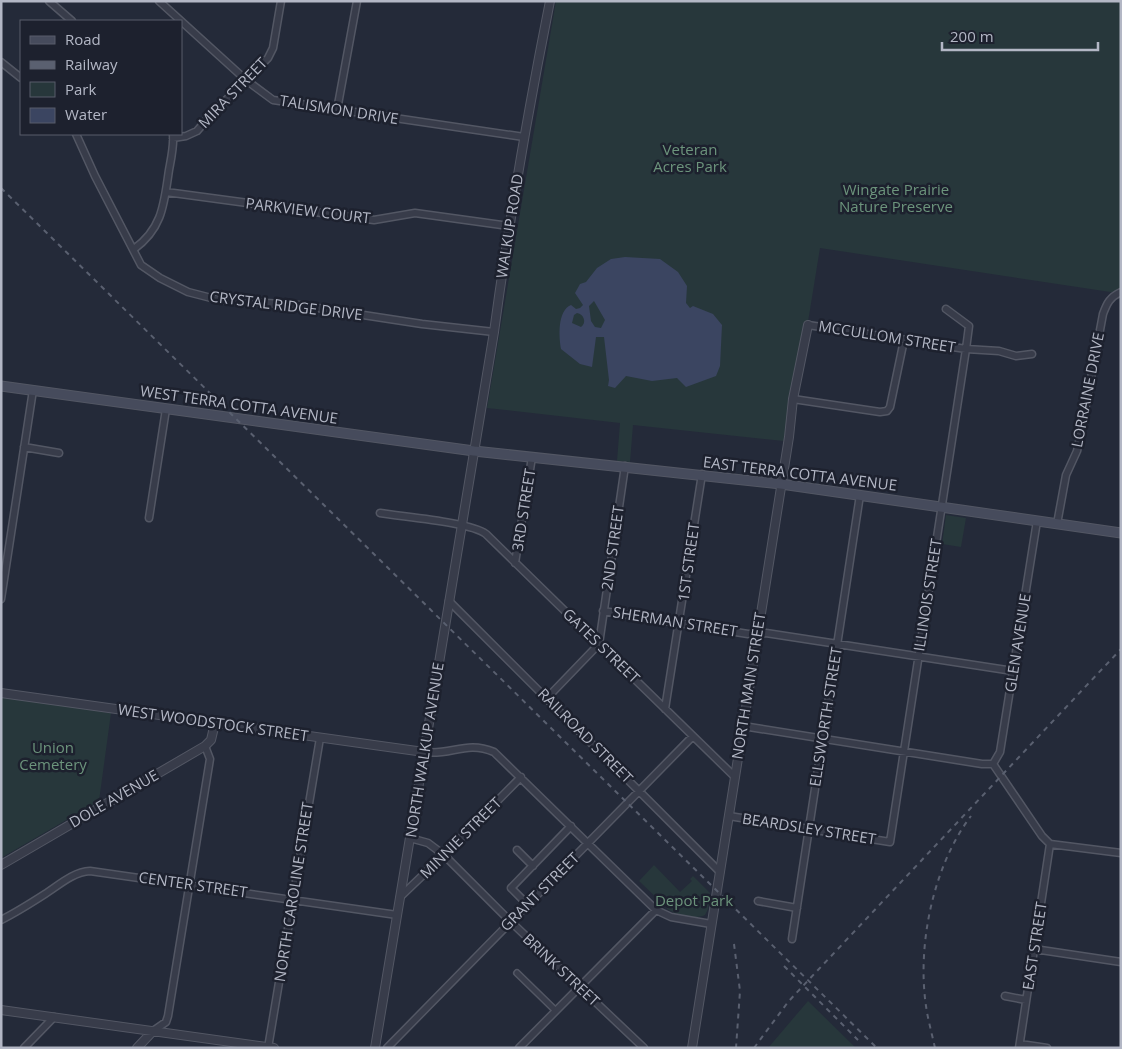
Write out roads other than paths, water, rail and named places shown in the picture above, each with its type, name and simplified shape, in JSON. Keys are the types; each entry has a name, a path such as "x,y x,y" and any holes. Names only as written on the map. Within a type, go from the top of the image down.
{"main road":[{"name":"WEST TERRA COTTA AVENUE","path":"1,386 474,451"},
{"name":"EAST TERRA COTTA AVENUE","path":"474,451 781,484 1121,533"}],"street":[{"path":"49,1 71,20"},
{"name":"TALISMON DRIVE","path":"160,1 181,20"},
{"name":"MIRA STREET","path":"173,136 186,136 197,131 208,117 268,58 273,48 281,1"},
{"path":"337,110 357,1"},
{"name":"WALKUP ROAD","path":"474,451 494,332 508,226 550,1"},
{"name":"TALISMON DRIVE","path":"182,21 246,80 273,100 524,137"},
{"path":"1,62 20,77"},
{"name":"CRYSTAL RIDGE DRIVE","path":"76,135 95,176 141,265 160,278 188,292 219,300 298,305 494,332"},
{"path":"134,249 145,241 156,227 163,211 173,136"},
{"name":"PARKVIEW COURT","path":"166,192 374,220 415,213 508,226"},
{"name":"LORRAINE DRIVE","path":"1057,524 1066,475 1079,442 1103,314 1112,296 1121,292"},
{"name":"ILLINOIS STREET","path":"890,842 969,326 946,309"},
{"name":"MCCULLOM STREET","path":"808,325 966,349 999,351 1016,356 1032,354"},
{"name":"NORTH MAIN STREET","path":"692,1048 758,634 793,399 808,325"},
{"path":"793,399 880,412 887,411 890,407 904,340"},
{"path":"1,599 33,390"},
{"path":"149,518 166,410"},
{"path":"24,447 59,453"},
{"name":"NORTH WALKUP AVENUE","path":"375,1048 474,451"},
{"name":"3RD STREET","path":"515,562 532,457"},
{"name":"2ND STREET","path":"599,644 625,466"},
{"name":"1ST STREET","path":"665,709 702,474"},
{"name":"ELLSWORTH STREET","path":"792,939 860,495"},
{"name":"GATES STREET","path":"380,513 462,525 482,531 735,778"},
{"name":"GLEN AVENUE","path":"993,764 1000,752 1037,521"},
{"name":"RAILROAD STREET","path":"449,601 720,872"},
{"name":"SHERMAN STREET","path":"603,611 748,634 766,633 918,658 1013,671"},
{"path":"547,698 599,644"},
{"name":"WEST WOODSTOCK STREET","path":"1,693 424,752"},
{"path":"136,1048 153,1031 166,1022 168,1016 210,759 205,746 211,740 215,723"},
{"path":"743,726 982,764 993,764 1042,836 1050,844 1121,853"},
{"name":"GRANT STREET","path":"388,1047 693,736"},
{"name":"NORTH CAROLINE STREET","path":"270,1047 292,899 320,738"},
{"name":"DOLE AVENUE","path":"1,865 205,746"},
{"path":"424,752 438,753 464,747 479,747 494,752 656,910 671,917 711,924"},
{"name":"MINNIE STREET","path":"400,897 521,777"},
{"name":"BEARDSLEY STREET","path":"729,816 890,842"},
{"path":"528,905 511,888 570,826"},
{"name":"BRINK STREET","path":"410,838 428,843 444,855 510,922 644,1048"},
{"name":"EAST STREET","path":"1019,1046 1050,844"},
{"path":"517,850 533,866"},
{"name":"CENTER STREET","path":"1,920 84,871 97,871 397,915"},
{"path":"758,901 797,908"},
{"path":"519,1048 578,986 656,910"},
{"path":"1034,949 1121,962"},
{"path":"517,973 555,1010"},
{"path":"1006,996 1026,1000"},
{"path":"1,1010 270,1047"},
{"path":"24,1048 54,1017"},
{"path":"1019,1046 1047,1048"}],"water":[{"path":"625,257 660,259 678,272 687,286 686,303 690,308 693,306 713,314 722,325 720,366 716,376 686,387 677,378 652,381 626,376 615,388 608,386 604,337 596,337 592,367 580,364 561,349 560,325 563,313 571,305 576,309 583,305 575,293 580,284 586,282 597,268 611,259","holes":["594,301 605,320 601,328 595,327 591,321 589,306","577,313 584,319 581,327 572,323 574,315"]}],"railway":[{"path":"1,188 877,1048"},
{"path":"754,1048 788,1002 1121,649"},
{"path":"935,1048 927,1011 924,982 926,932 938,882 947,858 971,816"},
{"path":"734,944 740,991 736,1048"},
{"path":"784,966 858,1040"}],"park label":[{"name":"Veteran Acres Park","path":"690,158"},
{"name":"Wingate Prairie Nature Preserve","path":"896,198"},
{"name":"Union Cemetery","path":"53,756"},
{"name":"Depot Park","path":"694,901"}]}
